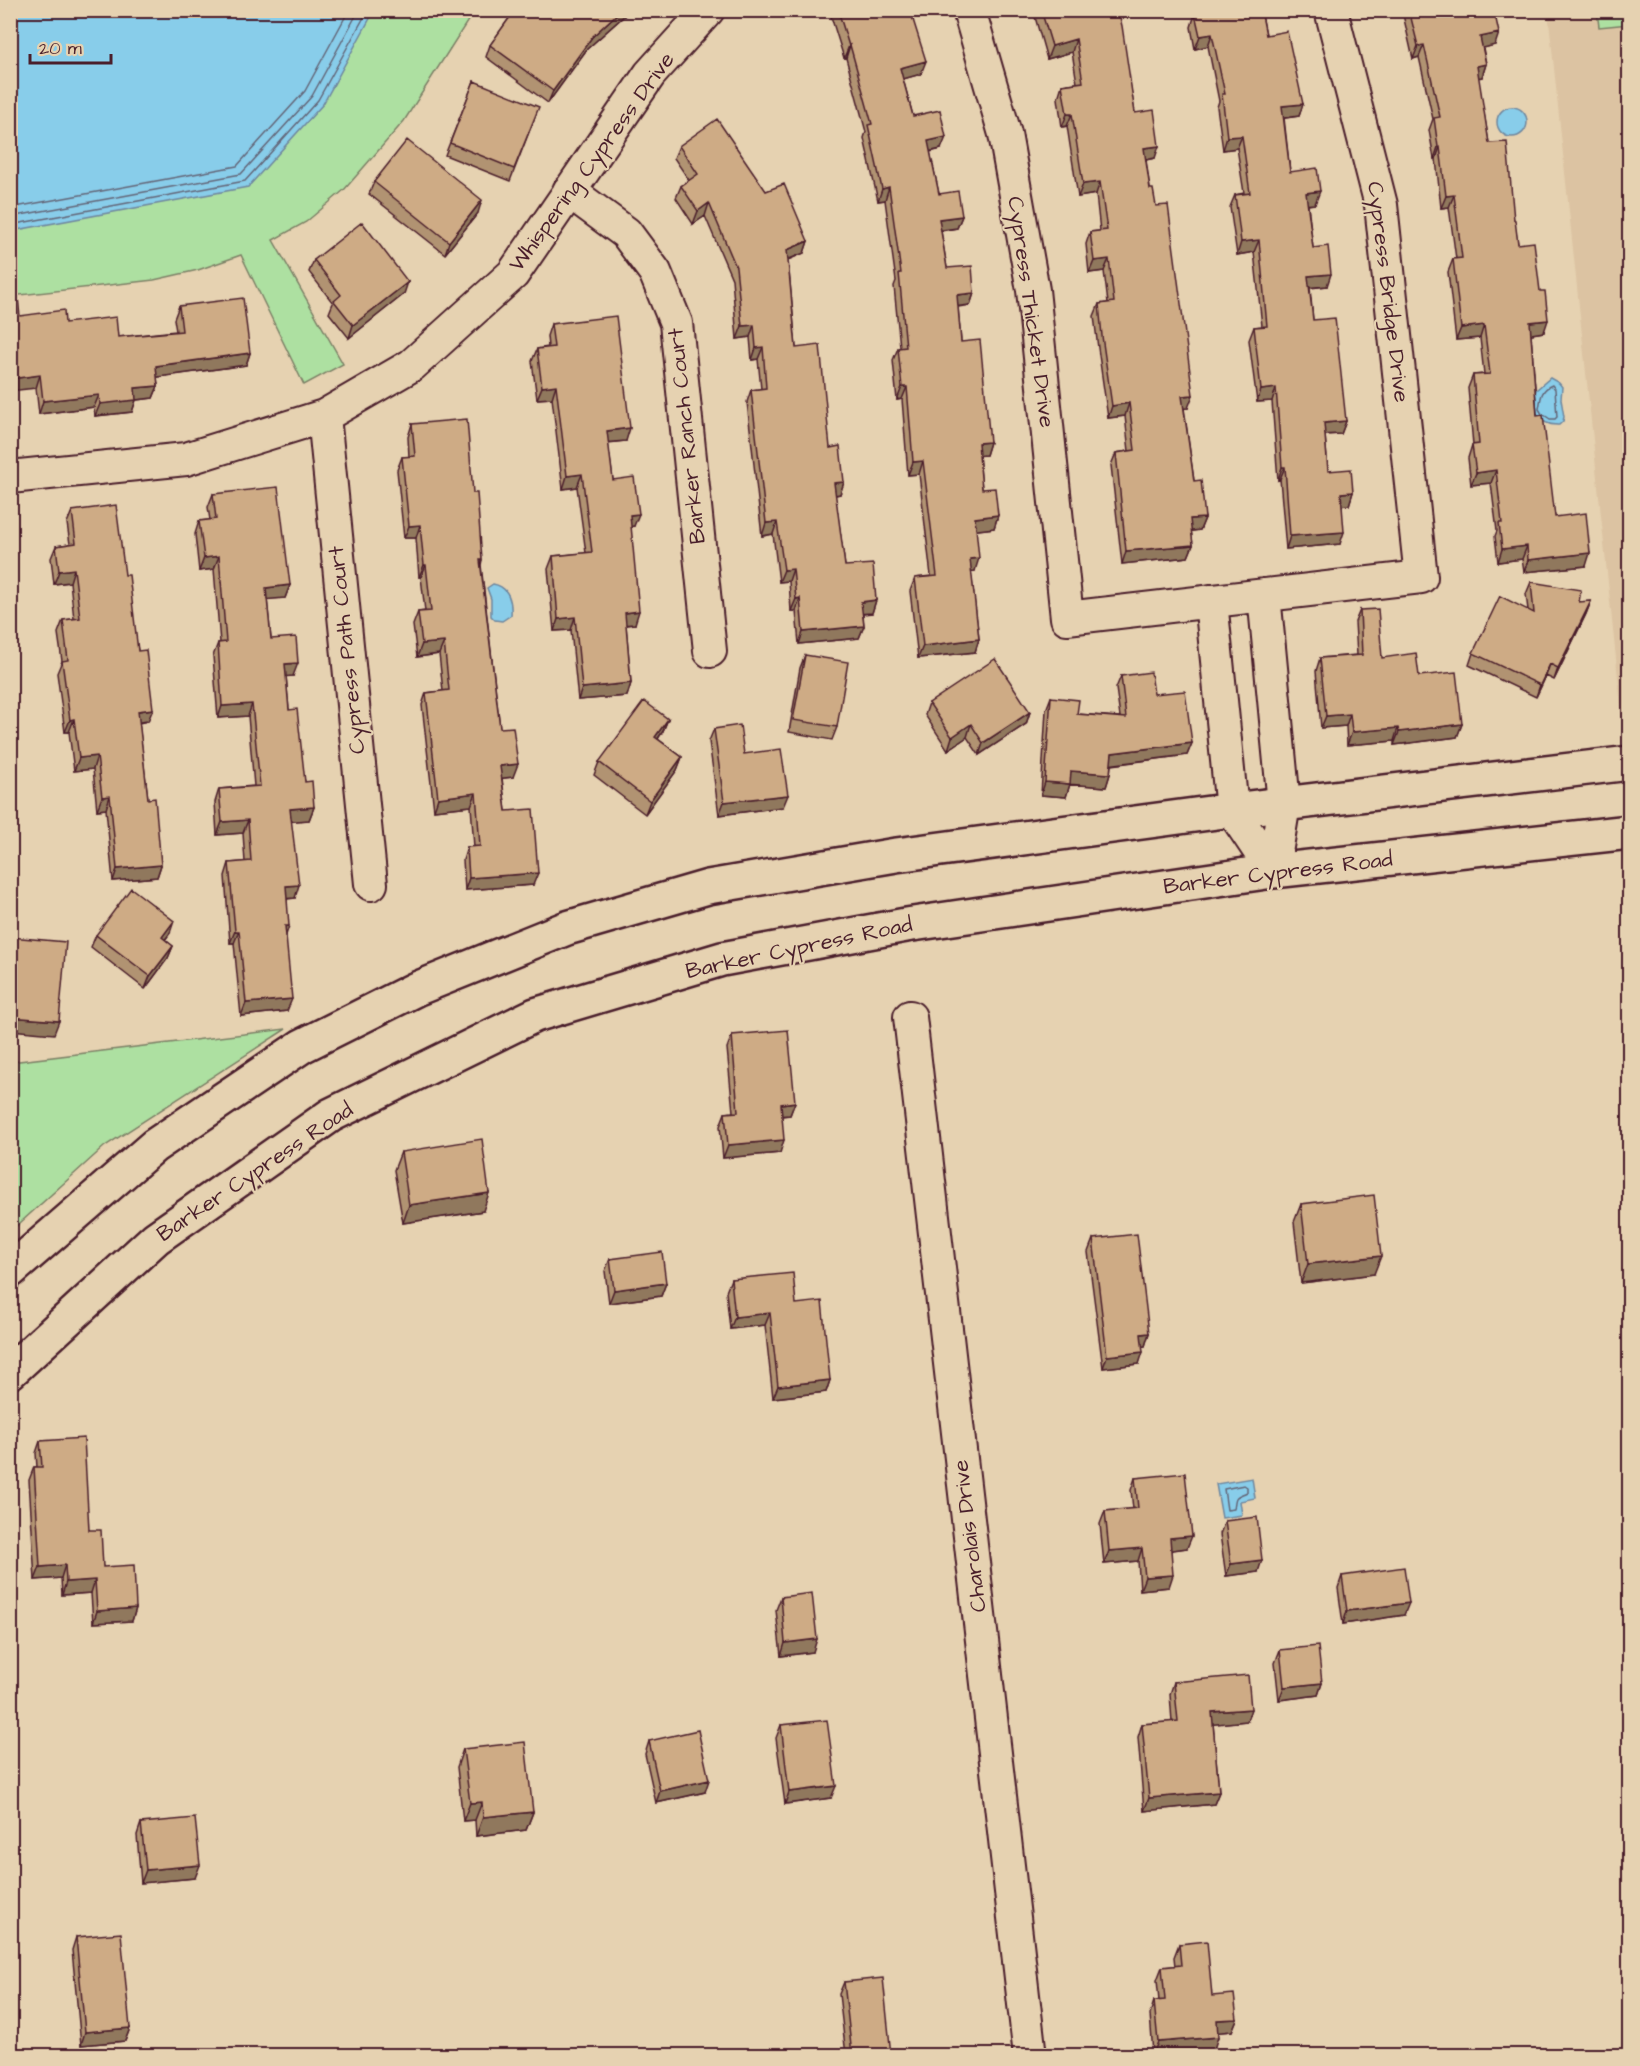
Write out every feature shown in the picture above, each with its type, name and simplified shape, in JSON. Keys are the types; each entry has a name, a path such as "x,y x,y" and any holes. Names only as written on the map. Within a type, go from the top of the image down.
{"main road":[{"path":"10,1271 154,1146 302,1046 416,990 567,928 719,885 896,855 1232,810 1629,763"},
{"name":"Barker Cypress Road","path":"10,1372 156,1238 331,1115 535,1015 722,959 906,925 1273,871 1629,832"}],"street":[{"name":"Whispering Cypress Drive","path":"10,477 186,459 324,416 412,365 513,274 650,74 708,10"},
{"name":"Cypress Thicket Drive","path":"969,10 1005,134 1033,290 1067,618 1211,602"},
{"name":"Cypress Bridge Drive","path":"1264,595 1420,578 1381,205 1332,10"},
{"name":"Barker Ranch Court","path":"569,191 626,233 655,272 676,323 710,651"},
{"name":"Cypress Path Court","path":"324,416 371,884"},
{"path":"1264,595 1284,804 1273,871 1232,810 1211,602 1264,595"},
{"name":"Charolais Drive","path":"910,1017 1030,2055"}],"shaded area":[{"path":"1548,11 1629,11 1630,744 1625,744"}],"green space":[{"path":"10,11 474,11 404,121 344,190 306,222 273,240 343,364 304,385 241,255 198,270 154,280 11,296"},
{"path":"1597,11 1629,11 1629,24 1599,27"},
{"path":"286,1029 105,1146 11,1231 11,1062"}],"water":[{"path":"11,10 374,11 323,104 248,187 11,231"},
{"path":"1512,107 1518,108 1526,116 1526,128 1518,136 1512,137 1506,136 1498,128 1497,122 1498,116 1506,108"},
{"path":"1550,378 1562,387 1564,417 1559,425 1546,423 1535,410 1536,390"},
{"path":"493,584 503,588 510,600 511,615 502,621 495,620 491,616 491,599 487,588"},
{"path":"1252,1478 1255,1498 1240,1501 1242,1515 1222,1518 1216,1484"}],"building":[{"path":"515,10 621,10 592,37 553,91 490,45"},
{"path":"838,10 910,10 926,61 900,68 913,116 940,110 946,137 928,141 939,194 958,191 962,216 939,219 947,268 972,266 974,293 957,295 961,342 980,340 990,442 978,443 982,489 995,488 998,515 975,518 979,558 970,559 979,639 923,646 915,578 937,576 923,461 913,462 907,387 902,387 898,348 906,347 899,273 901,273 889,187 882,189 868,125 872,124"},
{"path":"1041,10 1118,10 1135,113 1154,110 1159,146 1144,148 1150,189 1153,189 1156,206 1168,205 1193,395 1182,396 1194,481 1201,480 1205,518 1190,519 1193,545 1126,551 1116,453 1135,450 1129,403 1112,406 1102,336 1099,304 1114,302 1109,259 1094,261 1090,232 1107,230 1100,182 1083,184 1072,114 1067,114 1062,85 1083,82 1076,39 1052,46"},
{"path":"1211,10 1261,10 1266,35 1287,31 1303,104 1282,106 1290,172 1317,168 1320,191 1306,193 1313,248 1328,246 1331,274 1308,276 1313,320 1335,318 1346,421 1324,423 1328,471 1351,469 1353,492 1341,493 1344,532 1290,536 1276,388 1261,390 1254,327 1267,326 1259,240 1241,242 1235,195 1250,193 1242,136 1227,137 1222,94 1225,94 1212,34 1200,36 1195,14"},
{"path":"1409,10 1494,10 1499,33 1480,37 1486,64 1477,66 1489,143 1507,142 1518,244 1534,242 1540,291 1545,291 1548,320 1530,322 1537,416 1543,415 1555,517 1586,513 1590,553 1528,560 1527,546 1502,549 1499,523 1502,523 1496,470 1476,473 1472,445 1479,444 1473,375 1490,374 1484,325 1461,328 1453,259 1462,258 1454,195 1446,196 1434,118 1440,117 1424,45 1418,46"},
{"path":"474,81 539,107 514,169 450,143"},
{"path":"717,119 766,191 784,184 808,241 787,250 796,348 820,345 830,448 840,446 844,482 834,483 845,566 873,564 876,600 861,602 864,626 803,632 800,598 796,599 793,569 784,570 777,522 766,523 751,390 766,388 763,347 756,348 754,325 742,326 736,267 709,203 698,211 681,186 698,174 679,146"},
{"path":"407,140 482,200 449,242 374,182"},
{"path":"362,222 408,282 353,325 334,301 341,295 314,260"},
{"path":"243,298 250,353 156,366 158,386 135,388 136,400 100,404 99,395 43,401 40,375 10,379 10,300 18,299 20,316 64,310 65,323 116,317 118,337 182,331 179,306"},
{"path":"616,316 630,428 607,431 613,480 634,477 639,514 630,515 639,611 625,613 631,683 582,688 575,617 558,619 553,556 592,552 582,474 567,476 556,385 542,387 537,349 554,347 551,324"},
{"path":"467,419 473,493 477,493 482,560 480,560 500,728 513,727 518,764 500,766 506,811 533,809 538,873 469,878 467,847 480,846 476,793 438,798 426,693 449,690 444,642 422,644 418,612 431,611 420,525 409,526 402,457 415,456 412,424"},
{"path":"278,487 290,585 266,588 271,639 296,637 298,663 285,664 289,710 297,709 305,782 312,781 314,807 290,809 299,885 286,886 289,926 285,926 292,999 246,1003 239,931 235,931 229,863 251,861 248,820 222,822 219,789 260,786 252,704 222,706 218,643 226,642 219,556 204,558 199,521 216,519 213,494"},
{"path":"116,505 125,575 129,575 138,651 146,650 153,709 138,711 148,799 155,798 161,865 117,869 110,796 102,797 97,756 79,758 74,719 70,720 62,661 68,660 63,620 80,618 74,569 59,571 56,546 76,543 72,511"},
{"path":"1531,582 1581,590 1579,602 1591,601 1558,668 1550,664 1540,685 1473,653 1500,596 1534,613"},
{"path":"1378,609 1382,658 1416,653 1419,676 1456,672 1462,724 1399,732 1398,728 1352,732 1350,714 1326,716 1320,658 1362,655 1360,610"},
{"path":"805,655 848,662 837,727 793,720"},
{"path":"995,659 1030,712 983,743 971,724 952,737 929,703"},
{"path":"1151,672 1154,694 1185,691 1192,743 1112,753 1110,774 1071,771 1070,784 1045,782 1051,697 1079,700 1077,714 1126,718 1121,676"},
{"path":"644,701 668,719 655,737 682,757 650,801 599,762"},
{"path":"740,725 744,754 781,749 788,795 724,802 714,729"},
{"path":"131,888 174,921 162,937 173,946 150,976 96,935"},
{"path":"10,937 66,942 59,1021 10,1017"},
{"path":"788,1030 795,1102 781,1104 784,1140 728,1145 725,1113 738,1112 732,1035"},
{"path":"482,1139 489,1193 409,1205 401,1152"},
{"path":"1374,1195 1381,1256 1308,1264 1301,1204"},
{"path":"1137,1234 1149,1333 1141,1334 1143,1352 1107,1356 1093,1239"},
{"path":"662,1252 666,1283 614,1290 610,1259"},
{"path":"793,1273 796,1304 822,1301 830,1380 778,1386 770,1313 735,1317 731,1279"},
{"path":"84,1438 89,1530 101,1530 103,1567 134,1565 136,1608 97,1611 95,1580 66,1582 65,1565 40,1567 34,1467 42,1467 40,1441"},
{"path":"1185,1473 1192,1536 1170,1538 1173,1575 1145,1577 1142,1548 1109,1551 1105,1511 1138,1508 1135,1478"},
{"path":"1257,1517 1262,1560 1231,1564 1225,1521"},
{"path":"1404,1567 1409,1603 1347,1611 1342,1576"},
{"path":"812,1593 817,1639 785,1643 781,1597"},
{"path":"1318,1646 1322,1683 1284,1687 1280,1650"},
{"path":"1248,1675 1251,1709 1212,1712 1219,1792 1149,1798 1142,1724 1178,1721 1174,1682"},
{"path":"827,1720 836,1786 789,1792 781,1725"},
{"path":"698,1730 709,1780 660,1791 649,1741"},
{"path":"525,1742 533,1812 483,1817 482,1802 470,1803 463,1749"},
{"path":"195,1818 200,1865 146,1870 141,1823"},
{"path":"121,1933 130,2028 85,2032 76,1937"},
{"path":"1207,1941 1212,1996 1234,1994 1237,2019 1217,2020 1218,2037 1158,2042 1154,2001 1165,2000 1162,1967 1181,1965 1179,1944"},
{"path":"883,1978 891,2055 852,2055 844,1982"}]}
